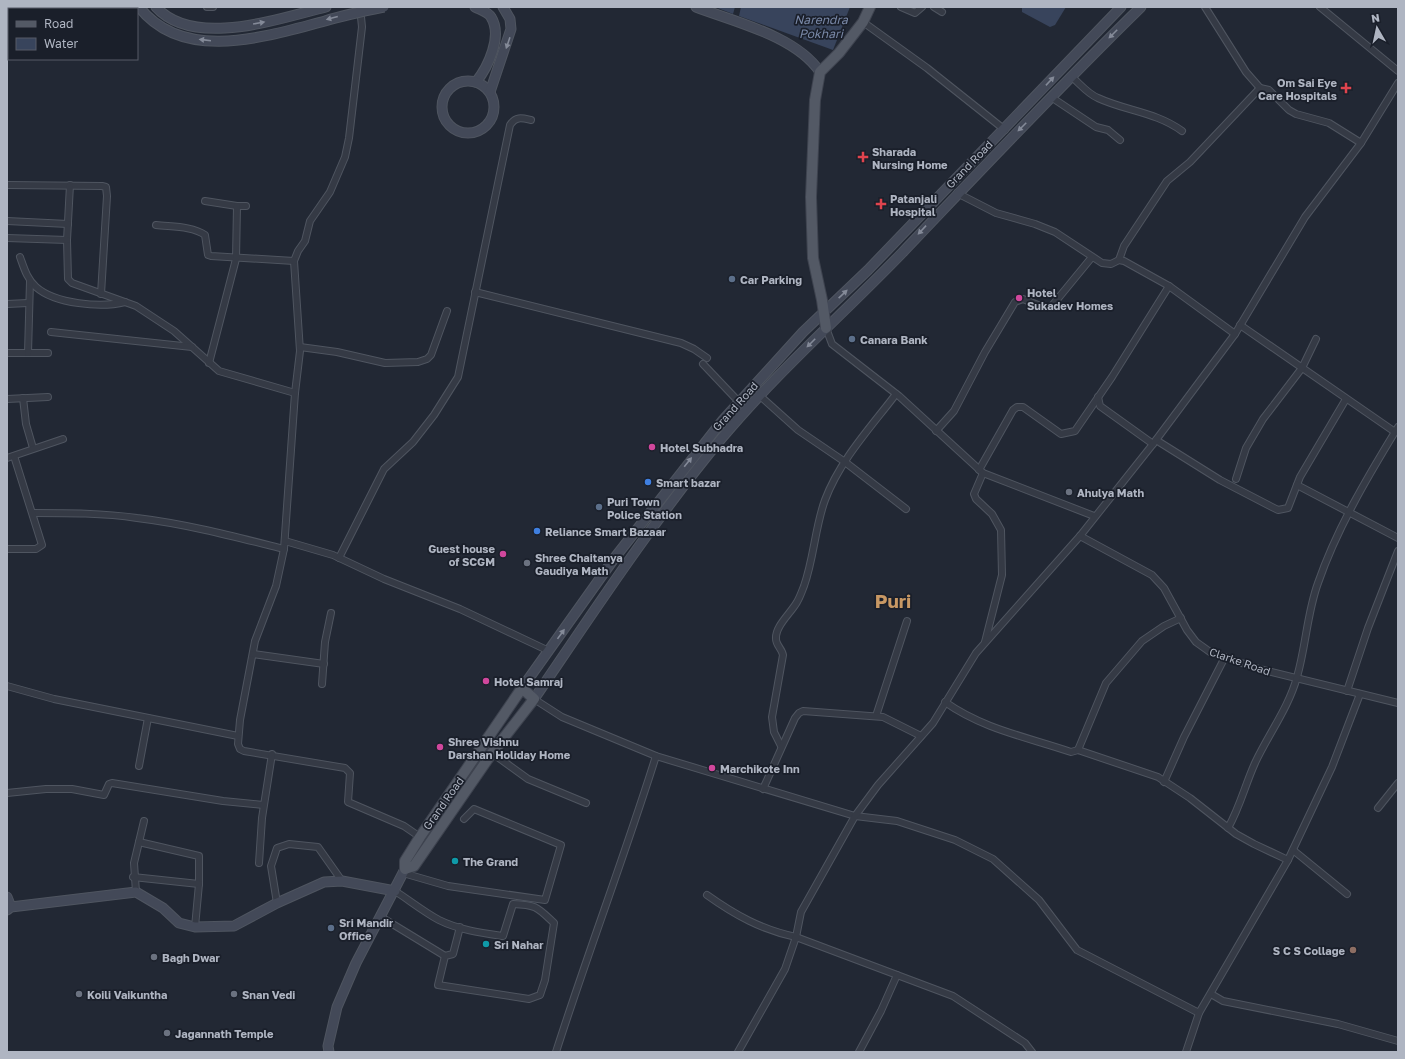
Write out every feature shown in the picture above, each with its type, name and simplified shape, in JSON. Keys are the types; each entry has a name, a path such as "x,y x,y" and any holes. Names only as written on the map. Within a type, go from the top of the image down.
{"main road":[{"path":"139,7 163,29 170,32 194,38 217,41 242,41 262,38 346,15 384,7"},
{"path":"156,7 172,20 184,24 211,28 232,27 273,21 326,7"},
{"path":"475,7 491,17 495,29 496,39 491,56 482,75 476,82"},
{"path":"490,92 511,29 510,19 503,7"},
{"path":"696,7 755,28 802,52 813,62 820,72"},
{"path":"826,328 813,258 811,197 812,139 815,100 820,72 839,53 863,22 870,7"},
{"name":"Grand Road","path":"329,1052 328,1046 336,1007 356,963 395,891 404,871 405,861 522,688 686,464 739,402 824,312 868,270 1005,130 1121,7"},
{"name":"Grand Road","path":"404,871 414,866 492,753 534,699 617,576 673,499 759,396 1141,7"},
{"path":"463,82 476,82 490,92 495,106 492,118 487,124 473,132 465,133 454,130 444,120 441,108 442,99 452,88 463,82"},
{"path":"522,688 534,699"},
{"path":"7,897 9,908 136,892 163,908 179,923 195,927 234,926 277,903 324,882 342,881 395,891"}],"street":[{"path":"207,8 213,7"},
{"path":"360,7 362,27 345,157 330,192 310,221 304,241 294,261 300,347 295,393 285,541 276,586 256,640 238,736 238,744 244,751 272,754 346,768 350,773 348,802 404,826 420,837"},
{"path":"901,7 915,13 922,7"},
{"path":"934,7 942,12"},
{"path":"1205,7 1246,72 1260,88 1268,90 1289,110 1296,114 1329,123 1361,143"},
{"path":"1320,7 1398,71"},
{"path":"863,22 927,68 1005,130"},
{"path":"1072,77 1086,91 1097,98 1161,118 1182,131"},
{"path":"738,1052 785,968 796,937 800,912 855,816 878,785 933,723 976,653 1080,536 1094,516 1155,442 1235,334 1306,217 1361,143 1398,83"},
{"path":"1119,260 1124,246 1167,181 1190,162 1260,88"},
{"path":"1051,97 1096,127 1108,130 1120,140"},
{"path":"339,558 384,469 413,442 434,416 458,377 510,125 514,119 518,118 531,120"},
{"path":"7,185 102,186 107,191 102,294"},
{"path":"70,185 67,240 68,279 72,283 136,306 174,331 209,363 229,375 295,393"},
{"path":"957,193 996,213 1036,224 1055,232 1092,257 1107,264 1119,260 1168,286 1235,334"},
{"path":"205,201 246,206"},
{"path":"209,363 236,259 237,206"},
{"path":"7,221 68,224"},
{"path":"156,225 185,228 201,232 205,236 208,255 218,258 294,261"},
{"path":"7,238 67,240"},
{"path":"20,257 30,281 44,293 55,299 106,305 125,302"},
{"path":"936,431 954,411 985,352 1015,302 1023,298 1043,307 1050,307 1092,257"},
{"path":"28,353 28,303 30,281"},
{"path":"985,643 986,630 1002,575 1002,557 1001,530 998,521 976,499 974,494 981,472 1013,410 1018,407 1023,407 1061,434 1067,434 1075,431 1168,286"},
{"path":"475,292 681,342 694,349 739,402"},
{"path":"7,304 28,303"},
{"path":"300,347 337,352 385,363 418,362 427,359 431,355 447,311"},
{"path":"1228,828 1238,811 1254,765 1290,698 1297,678 1318,583 1349,513 1396,430 1346,399 1240,325"},
{"path":"826,328 832,344 896,394 981,472 1094,516"},
{"path":"51,332 192,347"},
{"path":"1236,479 1246,448 1263,419 1302,368 1316,339"},
{"path":"7,353 48,353"},
{"path":"781,746 772,725 783,655 782,649 776,642 777,632 801,595 815,548 824,502 835,478 845,462 896,394"},
{"path":"759,396 798,430 845,462 906,509"},
{"path":"7,399 48,397"},
{"path":"1098,397 1100,406 1155,442 1220,480 1278,510 1288,508 1297,485 1346,399"},
{"path":"23,398 26,424 33,448"},
{"path":"7,458 63,439"},
{"path":"7,549 36,549 42,545 14,456"},
{"path":"1297,485 1398,538"},
{"path":"33,513 65,513 137,518 221,534 284,549"},
{"name":"Clarke Road","path":"1080,536 1152,575 1164,588 1196,642 1210,652 1297,678 1398,703"},
{"path":"285,541 318,549 384,579 460,609 549,651"},
{"path":"1347,691 1368,628 1398,551"},
{"path":"322,684 325,642 331,613"},
{"path":"1078,750 1106,683 1142,641 1164,626 1181,618"},
{"path":"876,716 907,621"},
{"path":"253,654 324,664"},
{"path":"1164,782 1184,737 1225,657"},
{"path":"7,686 54,699 238,736"},
{"path":"1186,1052 1199,1013 1293,850 1332,767 1360,694"},
{"path":"534,699 562,717 656,756 855,816 897,821 955,840 993,859 1039,900 1077,950 1199,1013"},
{"path":"945,702 977,721 1004,731 1071,752 1078,750 1158,777 1228,828 1254,844 1288,860"},
{"path":"764,789 781,746 795,718 804,711 890,718 921,736"},
{"path":"139,766 148,718"},
{"path":"492,753 506,765 528,779 586,803"},
{"path":"259,863 263,805 272,754"},
{"path":"556,1052 602,915 632,833 656,756"},
{"path":"7,793 46,789 72,789 104,795 109,784 112,783 223,801 263,805"},
{"path":"1378,808 1398,783"},
{"path":"404,871 448,886 545,900 561,845 474,809 464,819"},
{"path":"136,892 133,877 134,863 144,821"},
{"path":"139,842 200,856 200,884 195,927"},
{"path":"277,903 271,866 277,848 289,844 318,847 342,881"},
{"path":"1293,850 1347,894"},
{"path":"133,877 200,884"},
{"path":"395,891 440,920 474,932 503,936 513,904 533,905 554,923 545,980 540,995 529,999 438,985 445,956"},
{"path":"707,895 752,923 772,932 796,937 953,996 1024,1044 1032,1052"},
{"path":"381,917 445,956 453,954 460,927"},
{"path":"859,1052 881,1011 897,975"},
{"path":"1210,994 1223,1000 1338,1024 1398,1041"}],"water":[{"path":"715,7 735,7 733,14"},
{"name":"Narendra Pokhari","path":"741,7 850,7 833,50 739,16"},
{"path":"1022,7 1066,7 1055,25 1050,27 1022,12"}],"place":[{"name":"Om Sai Eye Care Hospitals","path":"1346,88"},
{"name":"Sharada Nursing Home","path":"863,157"},
{"name":"Patanjali Hospital","path":"881,204"},
{"name":"Car Parking","path":"732,279"},
{"name":"Hotel Sukadev Homes","path":"1019,298"},
{"name":"Canara Bank","path":"852,339"},
{"name":"Hotel Subhadra","path":"652,447"},
{"name":"Smart bazar","path":"648,482"},
{"name":"Ahulya Math","path":"1069,492"},
{"name":"Puri Town Police Station","path":"599,507"},
{"name":"Reliance Smart Bazaar","path":"537,531"},
{"name":"Guest house of SCGM","path":"503,554"},
{"name":"Shree Chaitanya Gaudiya Math","path":"527,563"},
{"name":"Hotel Samraj","path":"486,681"},
{"name":"Shree Vishnu Darshan Holiday Home","path":"440,747"},
{"name":"Marchikote Inn","path":"712,768"},
{"name":"The Grand","path":"455,861"},
{"name":"Sri Mandir Office","path":"331,928"},
{"name":"Sri Nahar","path":"486,944"},
{"name":"S C S Collage","path":"1353,950"},
{"name":"Bagh Dwar","path":"154,957"},
{"name":"Koili Vaikuntha","path":"79,994"},
{"name":"Snan Vedi","path":"234,994"},
{"name":"Jagannath Temple","path":"167,1033"}],"district":[{"name":"Puri","path":"893,600"}]}
